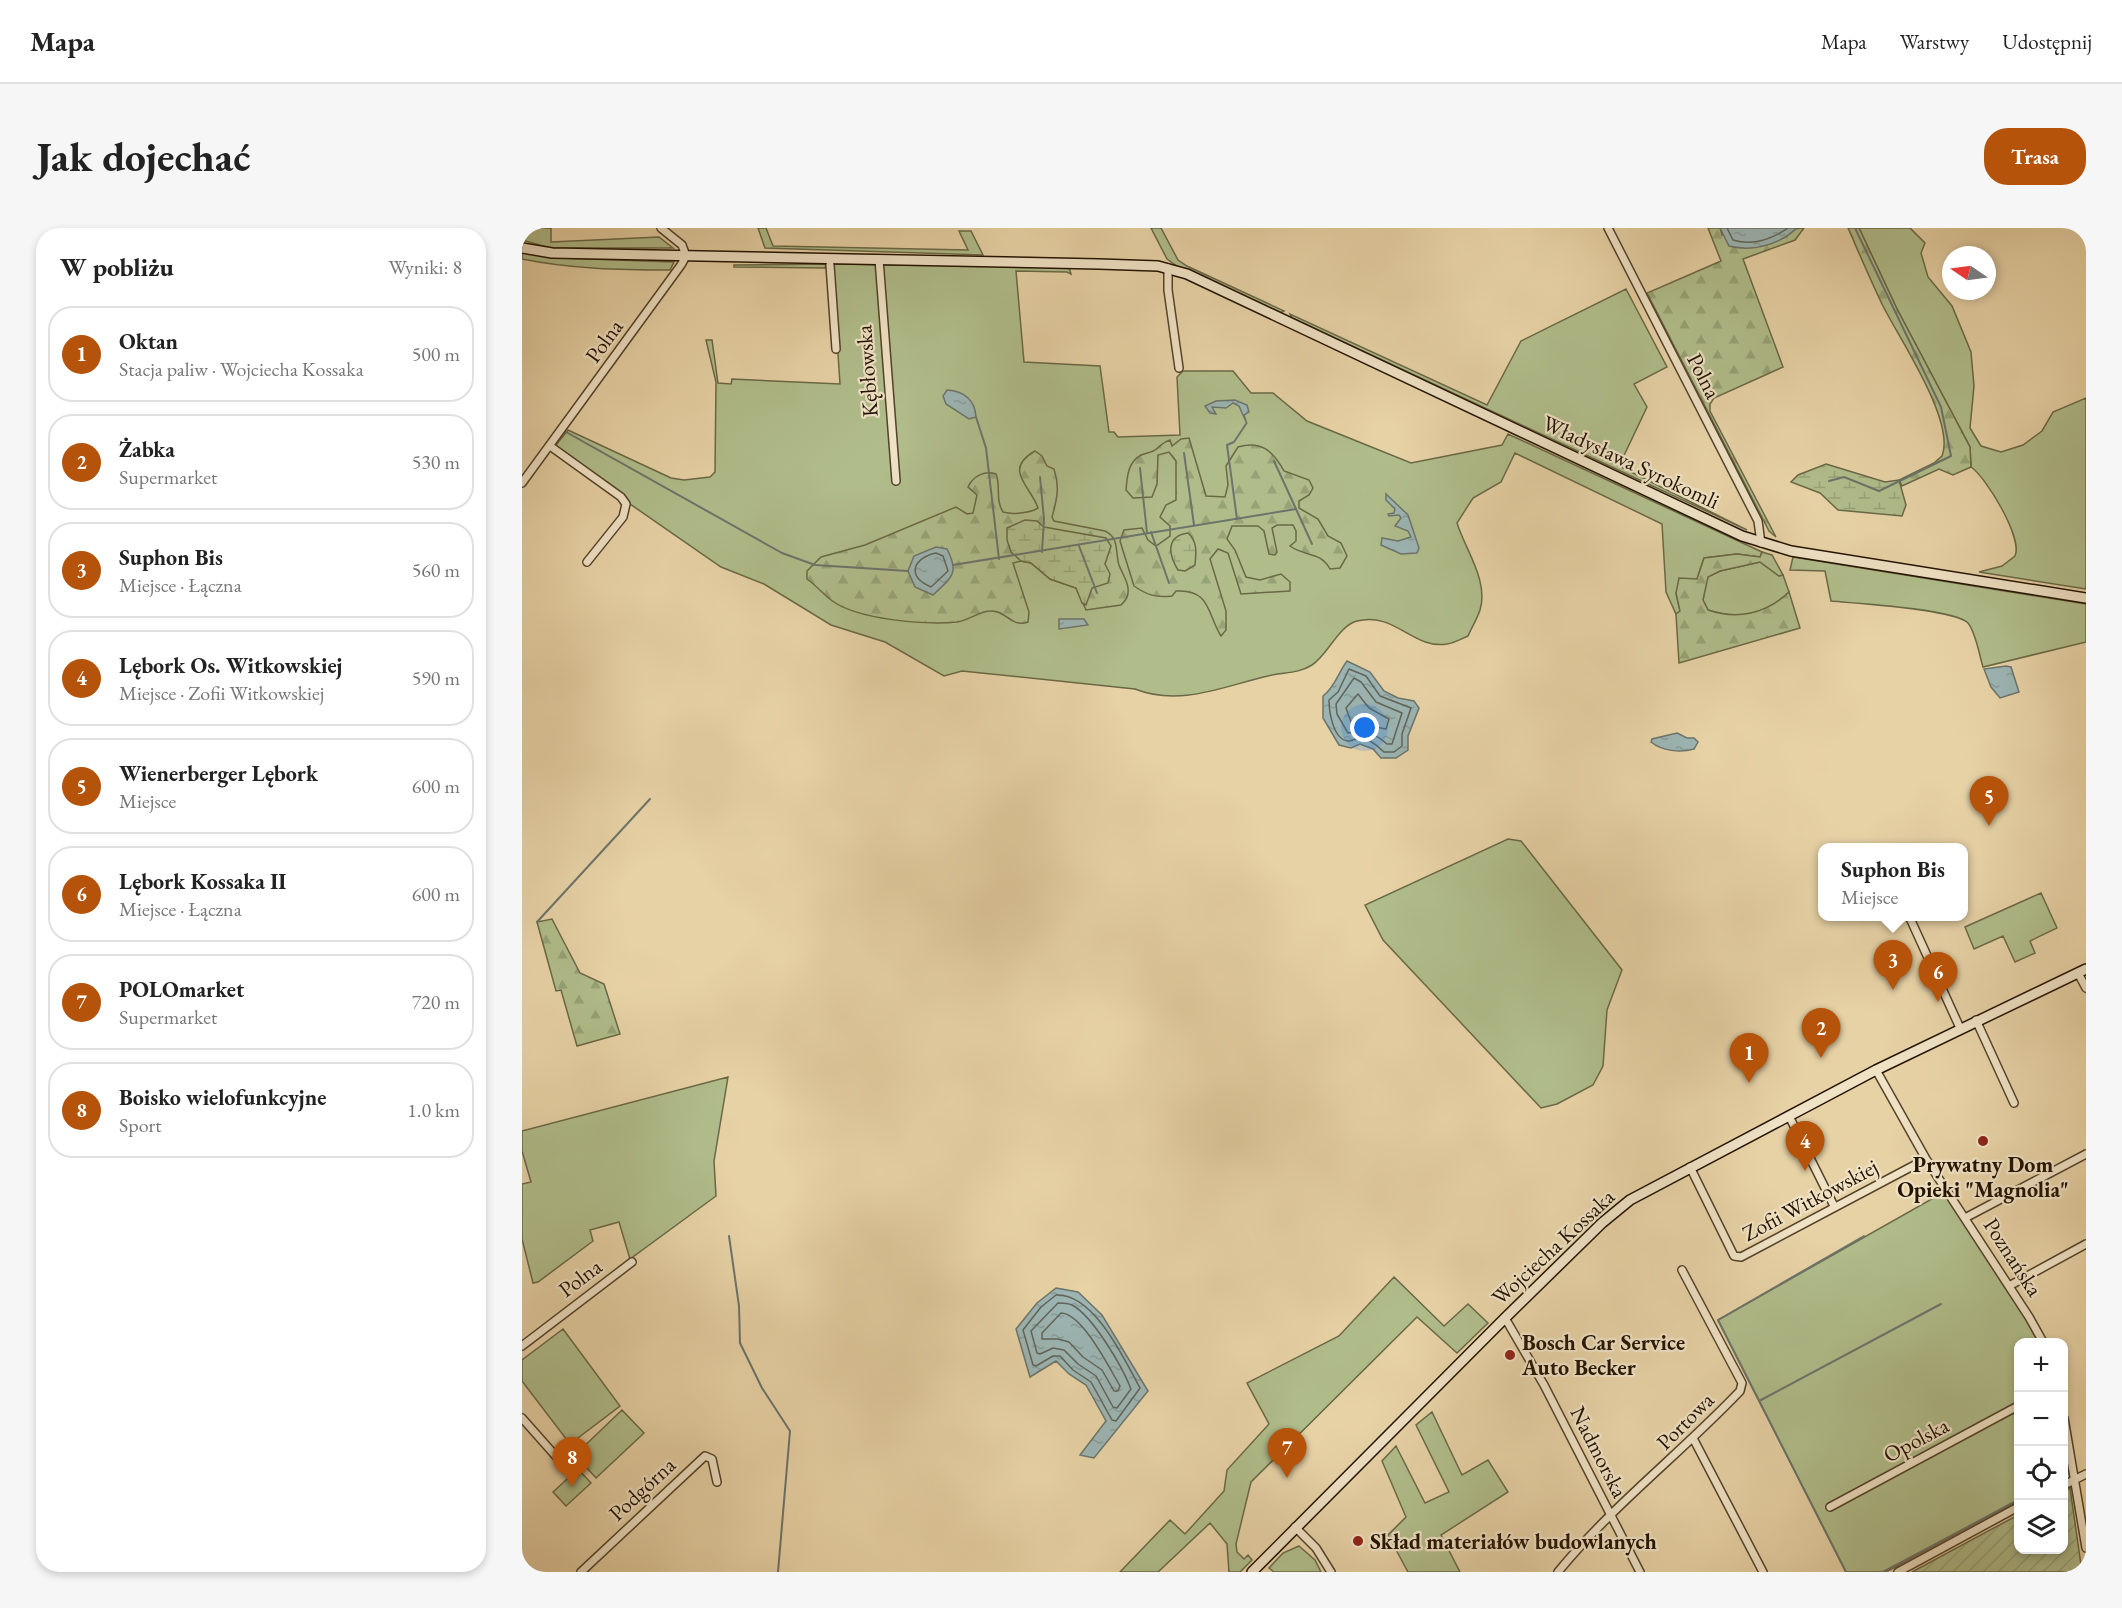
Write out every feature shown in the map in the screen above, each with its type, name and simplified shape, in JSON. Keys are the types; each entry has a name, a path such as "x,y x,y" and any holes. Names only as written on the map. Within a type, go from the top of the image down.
{"street":[{"path":"661,228 682,245 686,256"},
{"name":"Polna","path":"1608,228 1758,521 1761,543"},
{"path":"522,248 552,253 879,259 1168,268 1168,290 1179,368"},
{"name":"Polna","path":"522,483 686,256"},
{"name":"Kębłowska","path":"879,259 896,481"},
{"name":"Kębłowska","path":"830,265 836,349"},
{"name":"Władysława Syrokomli","path":"1168,268 1187,274 1729,531 1761,543 1791,550 2086,598"},
{"path":"550,446 621,497 626,504 622,517 587,562"},
{"path":"1911,921 1960,1028"},
{"path":"2082,971 2086,988"},
{"name":"Wojciecha Kossaka","path":"1252,1572 1617,1210 1643,1192 1876,1070 2082,971"},
{"path":"1976,1020 2014,1103"},
{"name":"Poznańska","path":"1876,1070 1926,1159 2010,1286 2041,1338"},
{"path":"1789,1116 1834,1206"},
{"path":"1965,1218 2086,1154"},
{"name":"Zofii Witkowskiej","path":"1690,1167 1734,1256 1741,1257 1926,1159"},
{"path":"2010,1286 2086,1244"},
{"name":"Polna","path":"522,1346 632,1262"},
{"name":"Portowa","path":"1558,1572 1611,1515 1694,1440 1740,1391 1742,1383 1682,1270"},
{"name":"Nadmorska","path":"1506,1318 1544,1385 1640,1572"},
{"name":"Opolska","path":"1830,1507 2014,1409"},
{"path":"522,1418 561,1462 575,1469"},
{"path":"2068,1439 2086,1548"},
{"path":"1694,1440 1763,1572"},
{"name":"Podgórna","path":"581,1572 705,1456 712,1459 717,1482"},
{"path":"2068,1483 2086,1474"},
{"path":"1898,1572 2014,1510"},
{"path":"1295,1527 1316,1548 1331,1572"}],"green space":[{"path":"522,228 551,228 551,242 659,237 673,248 550,248 522,240"},
{"path":"758,228 766,228 773,246 968,250 959,231 971,231 983,255 765,248"},
{"path":"1151,228 1161,228 1178,260 1187,266 1284,311 1280,313 1177,266 1167,259"},
{"path":"1708,228 1720,228 1722,235 1804,228 1795,240 1743,259 1783,367 1714,398 1710,404 1710,411 1776,537 1769,531 1647,293 1721,261"},
{"path":"1848,228 1859,228 1897,309 1970,447 1971,467 1953,475 1939,469 1902,486 1899,480 1934,463 1942,456 1944,441 1941,422 1923,379 1882,304"},
{"path":"1859,228 1910,228 1925,243 1921,253 1928,277 1942,294 1942,300 1947,300 1952,306 1971,352 1974,386 1970,428 1981,446 2001,452 2023,445 2042,431 2053,412 2086,398 2086,589 1979,572 2002,566 2015,556 2014,536 1994,495 1971,467 1970,447 1897,309"},
{"path":"522,252 560,258 674,262 670,270 596,268 522,259"},
{"path":"826,264 825,268 734,267 734,265"},
{"path":"832,264 1069,267 1071,274 1016,271 1024,362 1100,366 1109,432 1114,432 1118,437 1180,435 1177,377 1183,371 1233,371 1251,393 1273,393 1307,421 1411,463 1502,445 1508,434 1762,552 1760,557 1737,554 1704,558 1697,579 1676,593 1680,611 1676,614 1666,592 1662,524 1515,453 1501,482 1473,498 1457,523 1479,577 1482,599 1479,613 1468,636 1455,642 1435,644 1424,642 1382,621 1370,619 1357,621 1344,629 1323,655 1307,668 1185,695 1169,696 1135,689 962,671 944,676 885,642 831,625 764,584 721,567 552,450 568,430 671,478 684,480 710,477 715,472 716,382 706,340 712,340 718,383 731,384 732,379 840,384"},
{"path":"1626,289 1667,367 1634,384 1647,407 1619,466 1747,530 1292,318 1290,314 1487,405 1521,341"},
{"path":"1189,438 1206,496 1225,497 1228,485 1226,466 1238,447 1246,445 1266,449 1284,471 1309,480 1313,488 1309,495 1299,501 1299,508 1318,519 1328,536 1341,543 1347,556 1340,568 1330,569 1322,559 1290,546 1296,541 1296,531 1293,525 1277,525 1272,528 1277,552 1275,555 1269,554 1264,531 1258,526 1232,526 1227,539 1235,550 1246,577 1260,580 1281,574 1290,582 1290,591 1241,594 1228,553 1218,549 1210,559 1226,611 1226,630 1221,636 1206,604 1196,594 1176,591 1172,596 1161,597 1148,594 1134,586 1120,541 1124,530 1142,528 1148,540 1156,546 1170,536 1170,526 1160,517 1166,505 1176,500 1176,461 1169,452 1158,455 1157,484 1152,497 1133,498 1126,490 1128,475 1133,462 1141,455 1153,451 1167,441 1170,440 1172,446 1181,439"},
{"path":"1035,451 1042,456 1047,466 1054,469 1056,475 1057,493 1052,517 1054,521 1105,531 1113,538 1119,565 1128,588 1127,598 1121,605 1086,610 1076,588 1050,579 1031,563 1021,561 1013,563 1029,612 1028,622 1022,623 1017,623 996,611 982,612 962,621 944,623 910,622 874,617 843,607 831,600 807,579 807,571 821,557 865,545 956,507 967,514 973,513 977,495 968,487 973,480 984,473 996,474 999,502 1003,512 1021,513 1038,508 1020,472 1025,458"},
{"path":"1826,464 1885,482 1899,480 1906,505 1902,516 1838,510 1820,493 1791,482 1798,475"},
{"path":"1025,520 1037,521 1044,527 1106,538 1111,546 1105,564 1110,574 1108,583 1092,588 1086,605 1082,603 1076,588 1050,579 1031,563 1021,561 1011,552 1007,540 1007,528"},
{"path":"1188,533 1195,544 1195,565 1185,571 1178,570 1172,558 1171,547 1176,538"},
{"path":"1762,552 1772,555 1783,575 1779,576 1760,562 1720,571 1708,577 1703,600 1708,610 1730,614 1751,613 1771,606 1789,592 1800,628 1679,663 1676,614 1680,611 1676,593 1679,578 1697,579 1704,558 1737,554 1760,557"},
{"path":"1793,557 2086,604 2086,642 1983,667 1968,623 1959,618 1925,610 1831,601 1825,571 1790,570"},
{"path":"1760,562 1779,576 1783,575 1789,592 1770,606 1751,613 1730,615 1708,610 1703,600 1707,577 1720,571"},
{"path":"1508,839 1521,841 1622,970 1607,1010 1603,1066 1593,1085 1557,1104 1541,1108 1383,940 1365,905"},
{"path":"2041,893 2057,928 2030,941 2035,953 2015,962 2003,936 1974,949 1965,927"},
{"path":"552,919 580,973 604,984 620,1034 577,1046 561,990 556,991 537,922"},
{"path":"728,1077 714,1161 716,1196 630,1259 619,1222 590,1230 593,1241 538,1282 533,1283 522,1239 522,1184 531,1182 522,1151 522,1131"},
{"path":"1944,1192 2036,1338 2014,1338 2014,1503 1886,1572 1846,1572 1718,1320"},
{"path":"1394,1277 1444,1326 1468,1304 1488,1323 1457,1353 1417,1317 1251,1482 1236,1544 1237,1552 1244,1559 1248,1555 1252,1560 1240,1572 1229,1572 1227,1544 1210,1523 1158,1572 1120,1572 1170,1520 1185,1534 1224,1491 1227,1470 1269,1424 1247,1383 1339,1336"},
{"path":"563,1329 620,1406 570,1444 522,1381 522,1360"},
{"path":"622,1410 644,1433 596,1478 575,1455"},
{"path":"1432,1412 1462,1475 1488,1460 1508,1492 1441,1535 1460,1572 1408,1572 1388,1535 1406,1517 1382,1461 1396,1446 1425,1503 1449,1492 1416,1425"},
{"path":"578,1469 591,1483 566,1506 553,1492"},
{"path":"2070,1488 2082,1572 1912,1572 2014,1517 2014,1554 2068,1554 2068,1489"},
{"path":"1299,1546 1315,1560 1321,1572 1274,1572 1269,1568 1283,1553"}],"water":[{"path":"1720,228 1797,228 1774,243 1738,248 1729,246"},
{"path":"947,390 959,392 971,401 976,417 969,419 946,404 943,396"},
{"path":"1235,400 1247,405 1249,412 1244,415 1247,424 1239,406 1233,403 1226,408 1212,407 1216,414 1210,413 1205,406 1216,401"},
{"path":"1386,494 1408,515 1419,548 1417,553 1401,554 1381,545 1382,538 1398,541 1411,537 1408,531 1395,526 1401,518 1399,515 1389,516 1388,514 1394,513 1395,509 1386,500"},
{"path":"936,547 947,549 953,570 949,580 933,595 915,587 908,571 914,556"},
{"path":"1059,619 1084,619 1088,625 1059,629"},
{"path":"1347,661 1370,672 1384,691 1398,698 1414,701 1419,708 1408,736 1408,750 1396,758 1381,758 1373,749 1360,744 1351,748 1339,745 1323,718 1323,696"},
{"path":"2011,667 2019,692 2000,698 1991,687 1984,669"},
{"path":"1677,733 1687,738 1694,738 1698,742 1694,749 1671,750 1651,742 1652,739"},
{"path":"1056,1288 1078,1292 1102,1315 1148,1391 1094,1458 1080,1455 1106,1421 1086,1385 1069,1374 1056,1361 1030,1377 1016,1329 1037,1303"}],"waterway":[{"path":"1829,481 1844,477 1879,491 1951,456 1941,407 1855,228"},
{"path":"976,417 986,448 999,559"},
{"path":"1237,519 1227,445 1234,442 1246,424"},
{"path":"566,432 782,553 815,565 908,571"},
{"path":"1184,453 1194,525"},
{"path":"953,565 1296,509 1274,461"},
{"path":"1140,468 1147,533"},
{"path":"1040,477 1044,519 1042,552"},
{"path":"1296,509 1312,544"},
{"path":"1151,532 1169,583"},
{"path":"1079,546 1097,593"},
{"path":"537,922 650,799"},
{"path":"729,1236 739,1306 740,1343 762,1388 790,1431 778,1572"},
{"path":"1846,1572 1718,1320 1864,1236"},
{"path":"1759,1401 1941,1304"},
{"path":"1883,1572 2014,1502"}],"place":[{"name":"Wienerberger Lębork","path":"1989,826"},
{"name":"Suphon Bis","path":"1893,990"},
{"name":"Lębork Kossaka II","path":"1938,1002"},
{"name":"Żabka","path":"1821,1058"},
{"name":"Oktan","path":"1749,1083"},
{"name":"Prywatny Dom Opieki \"Magnolia\"","path":"1983,1141"},
{"name":"Lębork Os. Witkowskiej","path":"1805,1171"},
{"name":"Bosch Car Service Auto Becker","path":"1510,1355"},
{"name":"POLOmarket","path":"1287,1478"},
{"name":"Boisko wielofunkcyjne","path":"572,1487"},
{"name":"Skład materiałów budowlanych","path":"1358,1541"}]}
